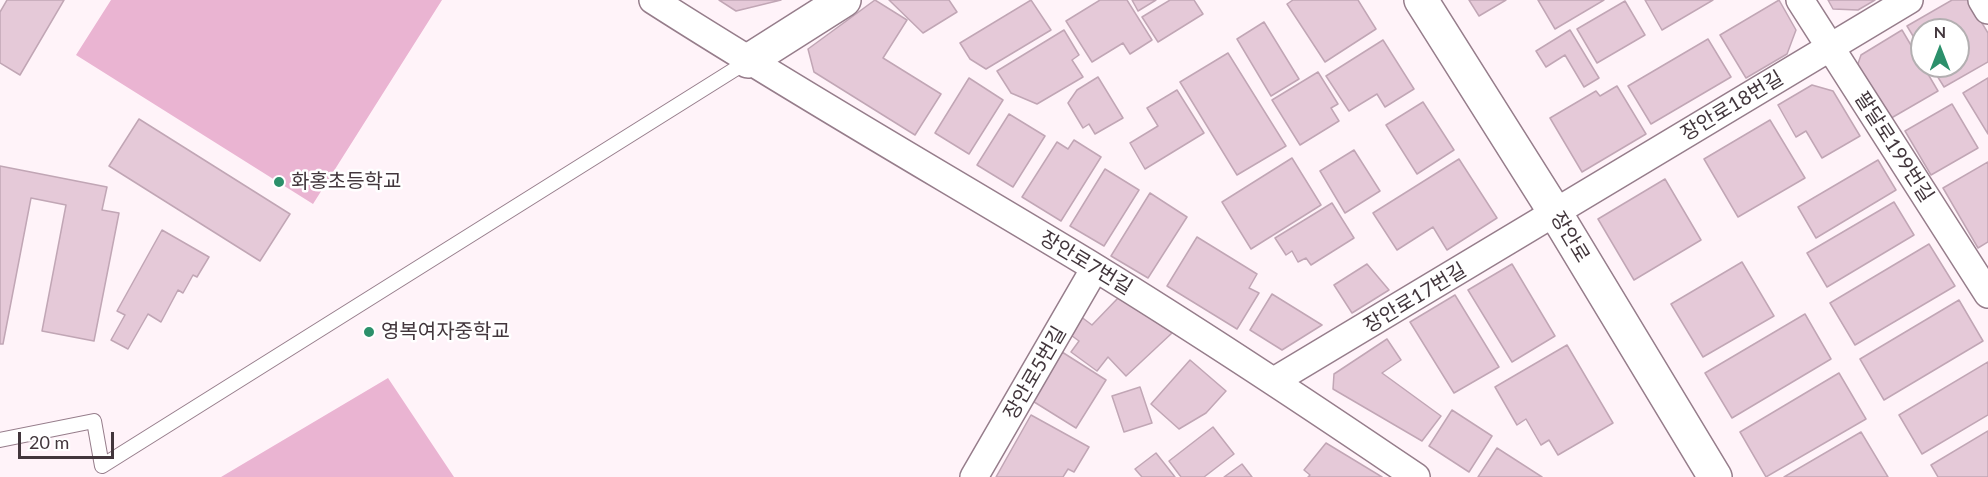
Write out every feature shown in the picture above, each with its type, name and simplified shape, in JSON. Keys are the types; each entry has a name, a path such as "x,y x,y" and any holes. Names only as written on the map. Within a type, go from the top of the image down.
{"main road":[{"path":"748,61 844,0"},
{"name":"장안로","path":"1421,0 1556,214 1715,477"}],"street":[{"name":"장안로7번길","path":"653,0 748,61 1095,268 1274,381 1416,477"},
{"name":"팔달로199번길","path":"1800,0 1988,294"},
{"name":"장안로18번길","path":"1556,214 1909,0"},
{"path":"1982,0 1988,10"},
{"name":"장안로17번길","path":"1274,381 1556,214"},
{"name":"장안로5번길","path":"974,477 1095,268"}],"lane":[{"path":"0,440 94,421 102,472 748,61"}],"shaded area":[{"path":"111,0 442,0 313,204 76,55"},
{"path":"388,378 454,477 221,477"}],"building":[{"path":"7,0 64,0 20,75 0,63 0,12"},
{"path":"719,0 781,0 736,11"},
{"path":"875,0 907,20 883,58 941,94 915,135 814,72 808,49"},
{"path":"889,0 949,0 957,12 923,33"},
{"path":"1031,0 1051,30 986,69 970,59 960,43"},
{"path":"1100,0 1127,0 1152,40 1130,54 1123,43 1092,62 1066,21"},
{"path":"1132,0 1156,0 1138,11"},
{"path":"1170,0 1194,0 1203,14 1158,42 1142,17"},
{"path":"1293,0 1358,0 1376,29 1325,62 1287,4"},
{"path":"1469,0 1506,0 1479,16"},
{"path":"1538,0 1604,0 1555,29"},
{"path":"1645,0 1713,0 1662,30"},
{"path":"1779,0 1796,30 1787,54 1746,78 1720,35"},
{"path":"1828,0 1875,0 1858,10 1833,9"},
{"path":"1952,0 1968,0 1988,33 1988,62 1970,72 1970,18 1921,18"},
{"path":"1625,1 1645,35 1597,63 1577,29"},
{"path":"1264,22 1299,79 1271,96 1237,39"},
{"path":"1064,30 1079,55 1072,60 1083,77 1037,104 1011,93 997,71"},
{"path":"1570,30 1599,78 1584,87 1565,55 1546,67 1536,51"},
{"path":"1902,30 1910,44 1910,78 1930,78 1938,91 1881,124 1853,78 1861,55"},
{"path":"1708,39 1731,77 1651,124 1628,86"},
{"path":"1383,40 1414,89 1385,107 1377,94 1349,111 1326,76"},
{"path":"1228,53 1286,146 1237,175 1180,82"},
{"path":"1318,72 1338,104 1331,108 1339,121 1300,145 1272,100"},
{"path":"1098,77 1123,118 1095,134 1089,124 1083,128 1068,103 1077,90"},
{"path":"969,78 1003,100 969,154 935,133"},
{"path":"1938,78 1960,78 1944,87"},
{"path":"1988,78 1988,134 1963,93"},
{"path":"1812,85 1833,91 1860,136 1822,158 1806,131 1796,137 1778,105"},
{"path":"1617,86 1646,134 1582,172 1550,118 1596,91 1600,96"},
{"path":"1177,90 1204,133 1145,169 1130,143 1158,126 1147,108"},
{"path":"1423,102 1454,150 1417,174 1386,125"},
{"path":"1952,104 1978,148 1931,175 1905,131"},
{"path":"1009,114 1045,136 1013,187 977,165"},
{"path":"139,119 290,214 260,261 109,166"},
{"path":"1770,120 1805,178 1738,217 1704,159"},
{"path":"1074,140 1101,157 1061,221 1022,197 1057,142 1068,149"},
{"path":"1354,150 1380,191 1345,213 1320,171"},
{"path":"1292,158 1321,205 1251,249 1222,202"},
{"path":"1459,159 1497,218 1447,250 1433,227 1397,250 1373,213"},
{"path":"1878,160 1896,190 1816,238 1798,207"},
{"path":"1988,162 1988,242 1978,248 1943,188"},
{"path":"0,166 107,187 102,210 119,213 94,341 42,331 66,205 31,198 3,344 0,344"},
{"path":"1105,169 1139,190 1104,246 1070,226"},
{"path":"1665,179 1701,240 1634,280 1598,219"},
{"path":"1150,193 1187,217 1148,278 1111,256"},
{"path":"1894,202 1914,235 1827,287 1807,253"},
{"path":"1332,203 1354,238 1311,265 1306,258 1298,262 1292,251 1286,255 1275,238"},
{"path":"162,230 209,257 197,277 193,275 183,293 178,290 161,322 148,314 128,349 111,340 125,315 117,311"},
{"path":"1197,237 1257,274 1249,288 1259,293 1237,329 1167,286"},
{"path":"1929,244 1955,286 1855,345 1830,303"},
{"path":"1742,262 1774,316 1703,357 1671,304"},
{"path":"1367,264 1389,290 1352,313 1334,285"},
{"path":"1512,264 1555,336 1512,362 1468,290"},
{"path":"1272,294 1322,325 1282,350 1250,330"},
{"path":"1455,295 1499,367 1454,393 1410,322"},
{"path":"1119,297 1172,333 1126,376 1108,357 1097,371 1071,352 1079,341 1068,333 1080,316 1092,325"},
{"path":"1959,300 1983,341 1884,400 1860,359"},
{"path":"1805,314 1831,359 1732,418 1705,373"},
{"path":"1387,339 1401,360 1382,373 1441,416 1422,441 1333,389 1334,374"},
{"path":"1567,345 1613,423 1558,455 1549,440 1541,445 1526,419 1517,425 1495,387"},
{"path":"1062,352 1106,380 1076,428 1031,400"},
{"path":"1190,360 1226,391 1206,413 1179,429 1151,404"},
{"path":"1988,362 1988,415 1922,454 1899,415"},
{"path":"1839,373 1866,419 1766,477 1740,432"},
{"path":"1140,387 1152,423 1124,432 1112,396"},
{"path":"1452,410 1492,436 1469,472 1429,446"},
{"path":"1031,415 1089,447 1074,472 1068,469 1063,477 996,477"},
{"path":"1213,427 1234,454 1204,477 1181,477 1169,461"},
{"path":"1988,431 1988,477 1938,477 1931,465"},
{"path":"1861,432 1888,477 1784,477"},
{"path":"1326,443 1382,477 1308,477 1310,475 1304,470"},
{"path":"1497,448 1542,477 1478,477"},
{"path":"1156,453 1175,477 1142,477 1135,469"},
{"path":"1242,464 1252,477 1224,477"}],"place":[{"name":"화홍초등학교","path":"279,182"},
{"name":"영복여자중학교","path":"369,332"}]}
